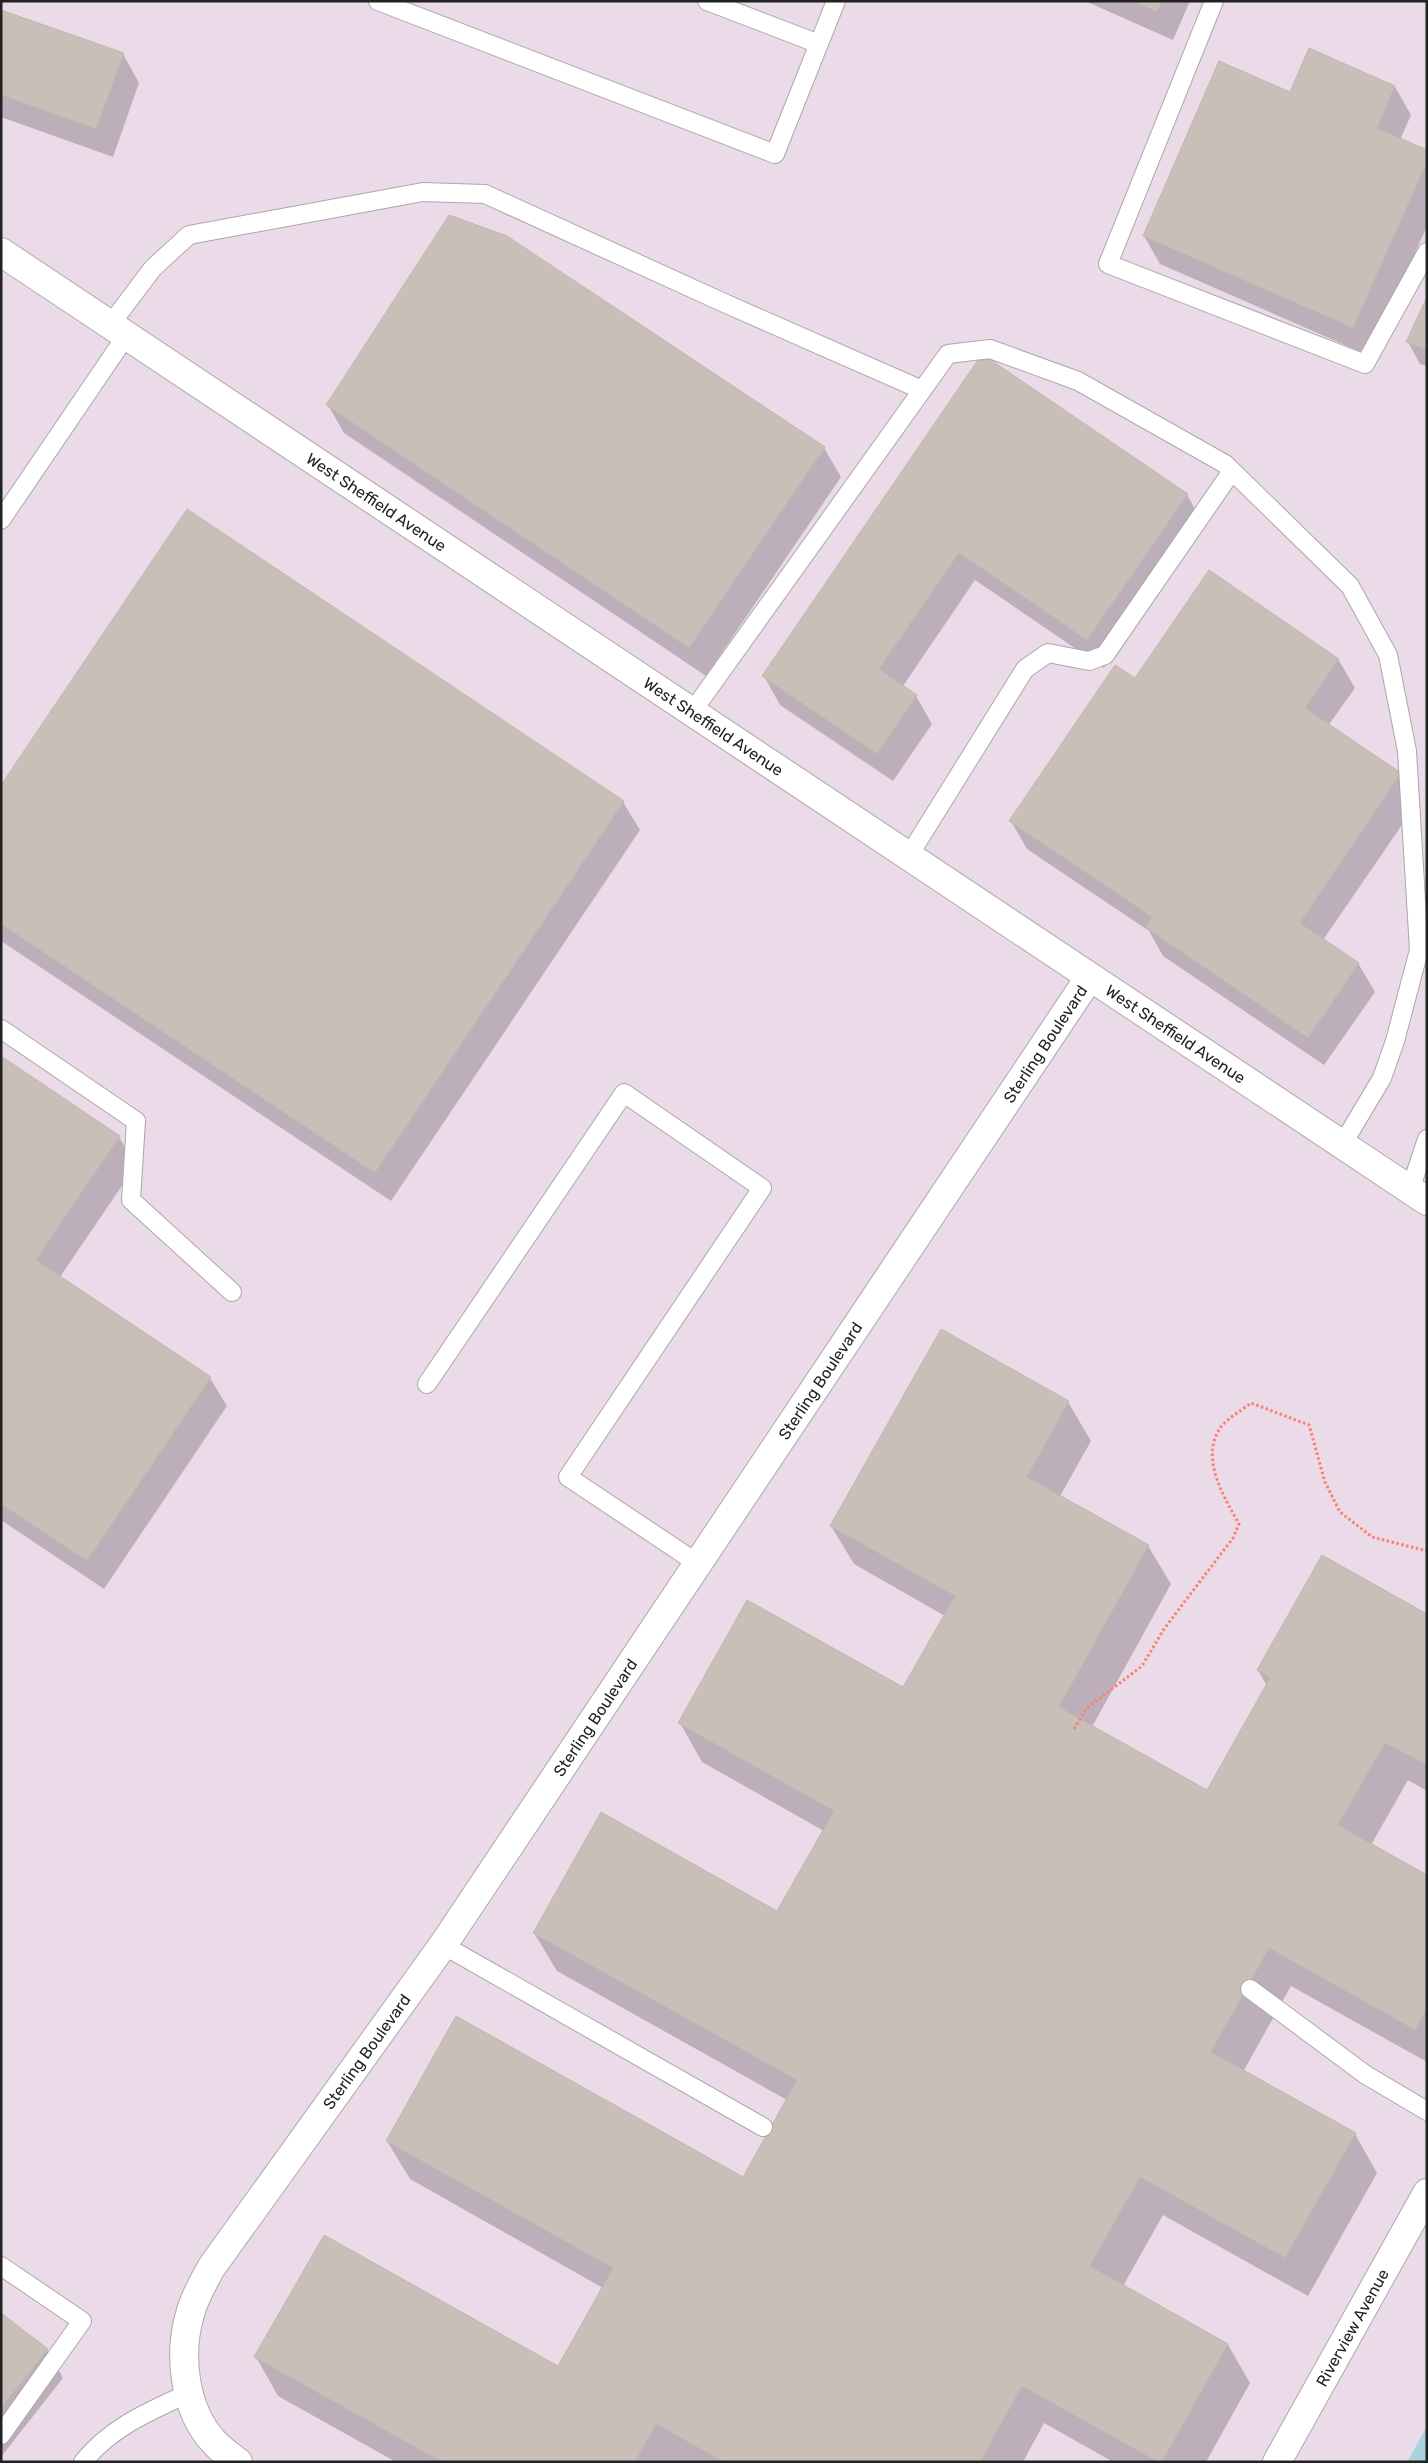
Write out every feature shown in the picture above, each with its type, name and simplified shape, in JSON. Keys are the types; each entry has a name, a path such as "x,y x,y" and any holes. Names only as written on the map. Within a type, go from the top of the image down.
{"street":[{"name":"West Sheffield Avenue","path":"1,252 1418,1196"},
{"name":"Sterling Boulevard","path":"238,2462 215,2443 198,2418 189,2393 184,2358 187,2326 197,2295 211,2268 443,1945 1089,978"},
{"name":"Riverview Avenue","path":"1277,2462 1427,2193"}],"lane":[{"path":"378,1 774,154 836,1"},
{"path":"707,1 819,44"},
{"path":"1214,1 1108,264 1365,364 1427,252"},
{"path":"1,520 118,330 153,268 189,235 423,192 485,194 722,302 922,390"},
{"path":"692,712 948,354 990,349 1078,381 1225,464 1350,586 1388,655 1407,751 1419,950 1395,1041 1382,1078 1342,1145"},
{"path":"908,857 1026,669 1048,653 1089,661 1105,655 1232,471"},
{"path":"1,1029 136,1121 131,1200 232,1292"},
{"path":"427,1384 624,1093 762,1188 568,1477 697,1563"},
{"path":"1418,1196 1427,1139"},
{"path":"443,1945 763,2126"},
{"path":"1250,1989 1366,2074 1427,2111"},
{"path":"1,2266 82,2321 1,2435"},
{"path":"82,2462 105,2438 124,2424 189,2393"}],"path":[{"path":"1074,1729 1087,1708 1142,1666 1164,1629 1233,1538 1239,1524 1221,1490 1211,1451 1221,1427 1251,1403 1309,1425 1325,1482 1340,1512 1372,1537 1427,1551"}],"shaded area":[{"path":"1,1 1427,1 1427,2426 1407,2462 1,2462"}],"water":[{"path":"1427,2426 1427,2462 1407,2462"}],"building":[{"path":"1133,1 1162,1 1157,12"},
{"path":"1,10 124,53 96,129 1,95"},
{"path":"1309,48 1395,86 1377,128 1427,150 1427,162 1353,328 1143,236 1219,61 1290,92"},
{"path":"449,215 507,236 825,447 689,648 326,405"},
{"path":"1427,297 1427,350 1406,342"},
{"path":"982,354 1188,494 1087,640 959,553 879,669 917,695 877,754 762,676"},
{"path":"187,509 624,801 375,1173 1,924 1,785"},
{"path":"1209,570 1339,659 1305,708 1401,773 1300,923 1359,963 1308,1038 1145,927 1152,917 1009,821 1115,665 1135,678"},
{"path":"1,1056 120,1136 36,1260 211,1377 87,1561 1,1504"},
{"path":"941,1329 1069,1401 1027,1477 1149,1545 1059,1707 1207,1790 1270,1678 1257,1670 1322,1555 1427,1614 1427,1765 1385,1743 1338,1825 1427,1875 1427,2009 1415,2030 1269,1948 1211,2052 1356,2133 1285,2258 1140,2177 1090,2266 1228,2344 1162,2462 1158,2462 1022,2386 980,2462 724,2462 656,2424 635,2462 442,2462 254,2357 324,2235 558,2366 613,2268 386,2141 456,2016 743,2177 797,2080 533,1933 601,1812 777,1911 834,1811 678,1723 747,1600 903,1687 955,1596 830,1526"},
{"path":"1,2313 48,2349 1,2408"}]}
